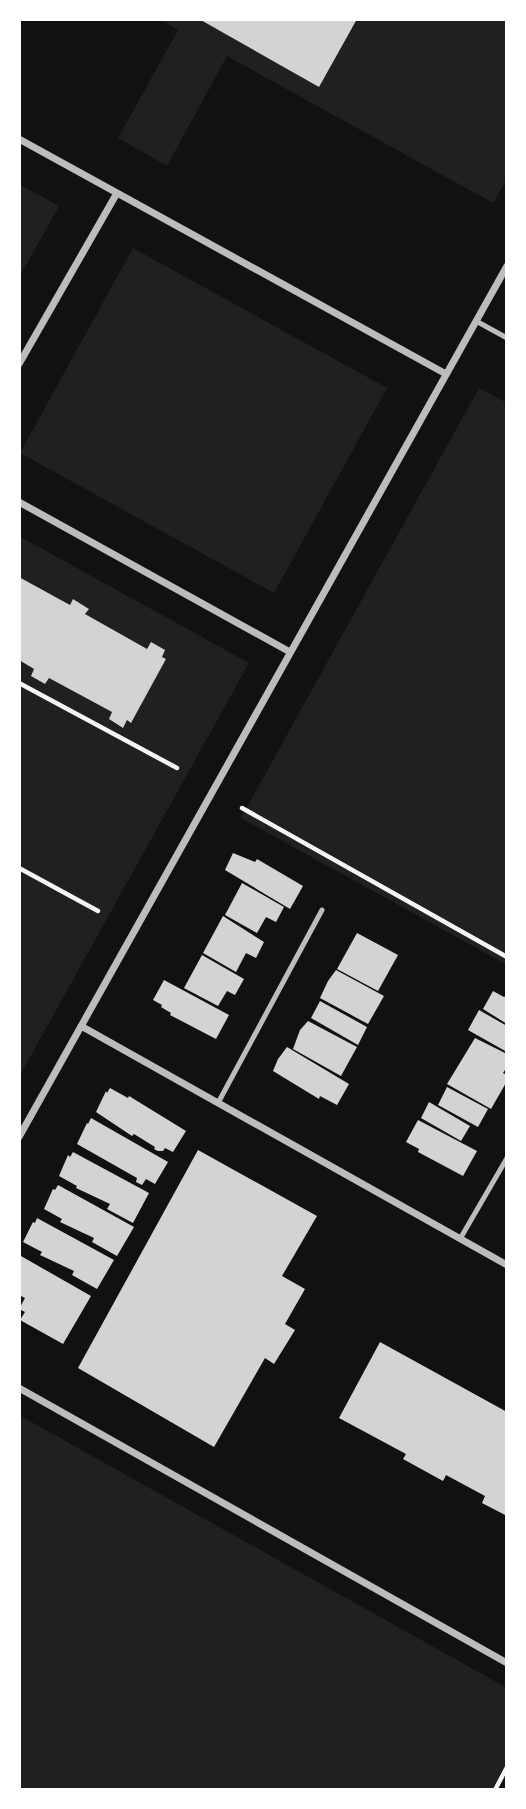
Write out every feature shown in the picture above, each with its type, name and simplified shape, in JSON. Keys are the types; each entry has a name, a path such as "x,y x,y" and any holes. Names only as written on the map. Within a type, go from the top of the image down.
{"street":[{"path":"19,139 446,374"},
{"path":"19,364 117,193"},
{"path":"19,1137 507,266"},
{"path":"19,502 290,652"},
{"path":"81,1026 507,1265"},
{"path":"19,1388 507,1663"}],"lane":[{"path":"476,321 507,338"},
{"path":"218,1103 322,910"},
{"path":"460,1239 507,1158"}],"path":[{"path":"19,683 177,768"},
{"path":"242,808 507,957"},
{"path":"19,868 98,911"},
{"path":"495,1790 507,1768"}],"shaded area":[{"path":"160,19 199,19 319,86 357,19 505,19 507,179 493,203 227,56 167,166 118,138 178,30"},
{"path":"19,184 59,206 19,278"},
{"path":"133,248 387,388 274,593 20,453"},
{"path":"479,388 507,403 507,965 241,818"},
{"path":"19,536 249,663 19,1077 19,660 34,669 31,676 45,684 49,678 112,712 109,719 122,728 127,720 131,722 166,659 162,657 164,650 151,642 147,649 85,614 88,608 74,599 70,605 19,577"},
{"path":"19,1415 507,1688 507,1761 491,1790 19,1790"}],"building":[{"path":"199,19 357,19 319,87"},
{"path":"19,577 70,605 73,599 89,609 85,614 147,649 151,642 165,650 162,657 166,659 131,723 127,720 123,728 109,719 112,712 49,678 45,684 31,676 34,669 19,660"},
{"path":"233,853 255,862 257,859 303,886 290,909 225,870"},
{"path":"242,883 284,907 276,922 266,917 257,933 225,915"},
{"path":"223,916 264,942 256,958 246,953 236,972 203,953"},
{"path":"357,933 398,955 378,991 337,969"},
{"path":"202,955 244,979 235,995 227,991 218,1006 184,988"},
{"path":"336,970 384,996 368,1024 320,998"},
{"path":"164,980 229,1015 216,1039 170,1015 162,1005 153,1000"},
{"path":"493,991 504,997 507,995 507,1024 483,1009"},
{"path":"320,1001 367,1027 358,1045 311,1018"},
{"path":"479,1010 507,1026 507,1052 468,1030"},
{"path":"308,1021 357,1047 341,1076 293,1049 300,1030"},
{"path":"475,1038 507,1054 507,1067 503,1073 507,1075 507,1081 491,1109 447,1084"},
{"path":"287,1047 349,1084 337,1105 320,1096 319,1099 273,1071"},
{"path":"447,1087 488,1109 478,1127 438,1105"},
{"path":"110,1088 128,1098 129,1096 186,1131 173,1152 165,1148 163,1151 154,1149 155,1147 134,1134 132,1136 96,1112"},
{"path":"429,1102 470,1126 461,1141 421,1118"},
{"path":"91,1118 168,1162 155,1184 146,1179 142,1185 136,1182 137,1178 77,1144"},
{"path":"418,1120 477,1151 463,1176 418,1152 419,1149 406,1142"},
{"path":"198,1150 317,1216 282,1276 305,1289 285,1324 295,1330 274,1364 265,1358 214,1447 78,1368"},
{"path":"73,1152 149,1193 133,1223 107,1209 110,1204 76,1188 77,1186 59,1176 68,1155 70,1157"},
{"path":"58,1185 134,1227 117,1256 92,1242 94,1238 60,1222 62,1219 44,1209 53,1189"},
{"path":"37,1218 114,1260 97,1289 72,1275 74,1271 40,1255 42,1252 23,1242"},
{"path":"21,1256 91,1296 63,1344 20,1320 25,1312 19,1309 25,1298 19,1295"},
{"path":"380,1342 507,1412 507,1516 482,1503 485,1496 446,1475 443,1481 403,1459 406,1454 339,1418"}]}
